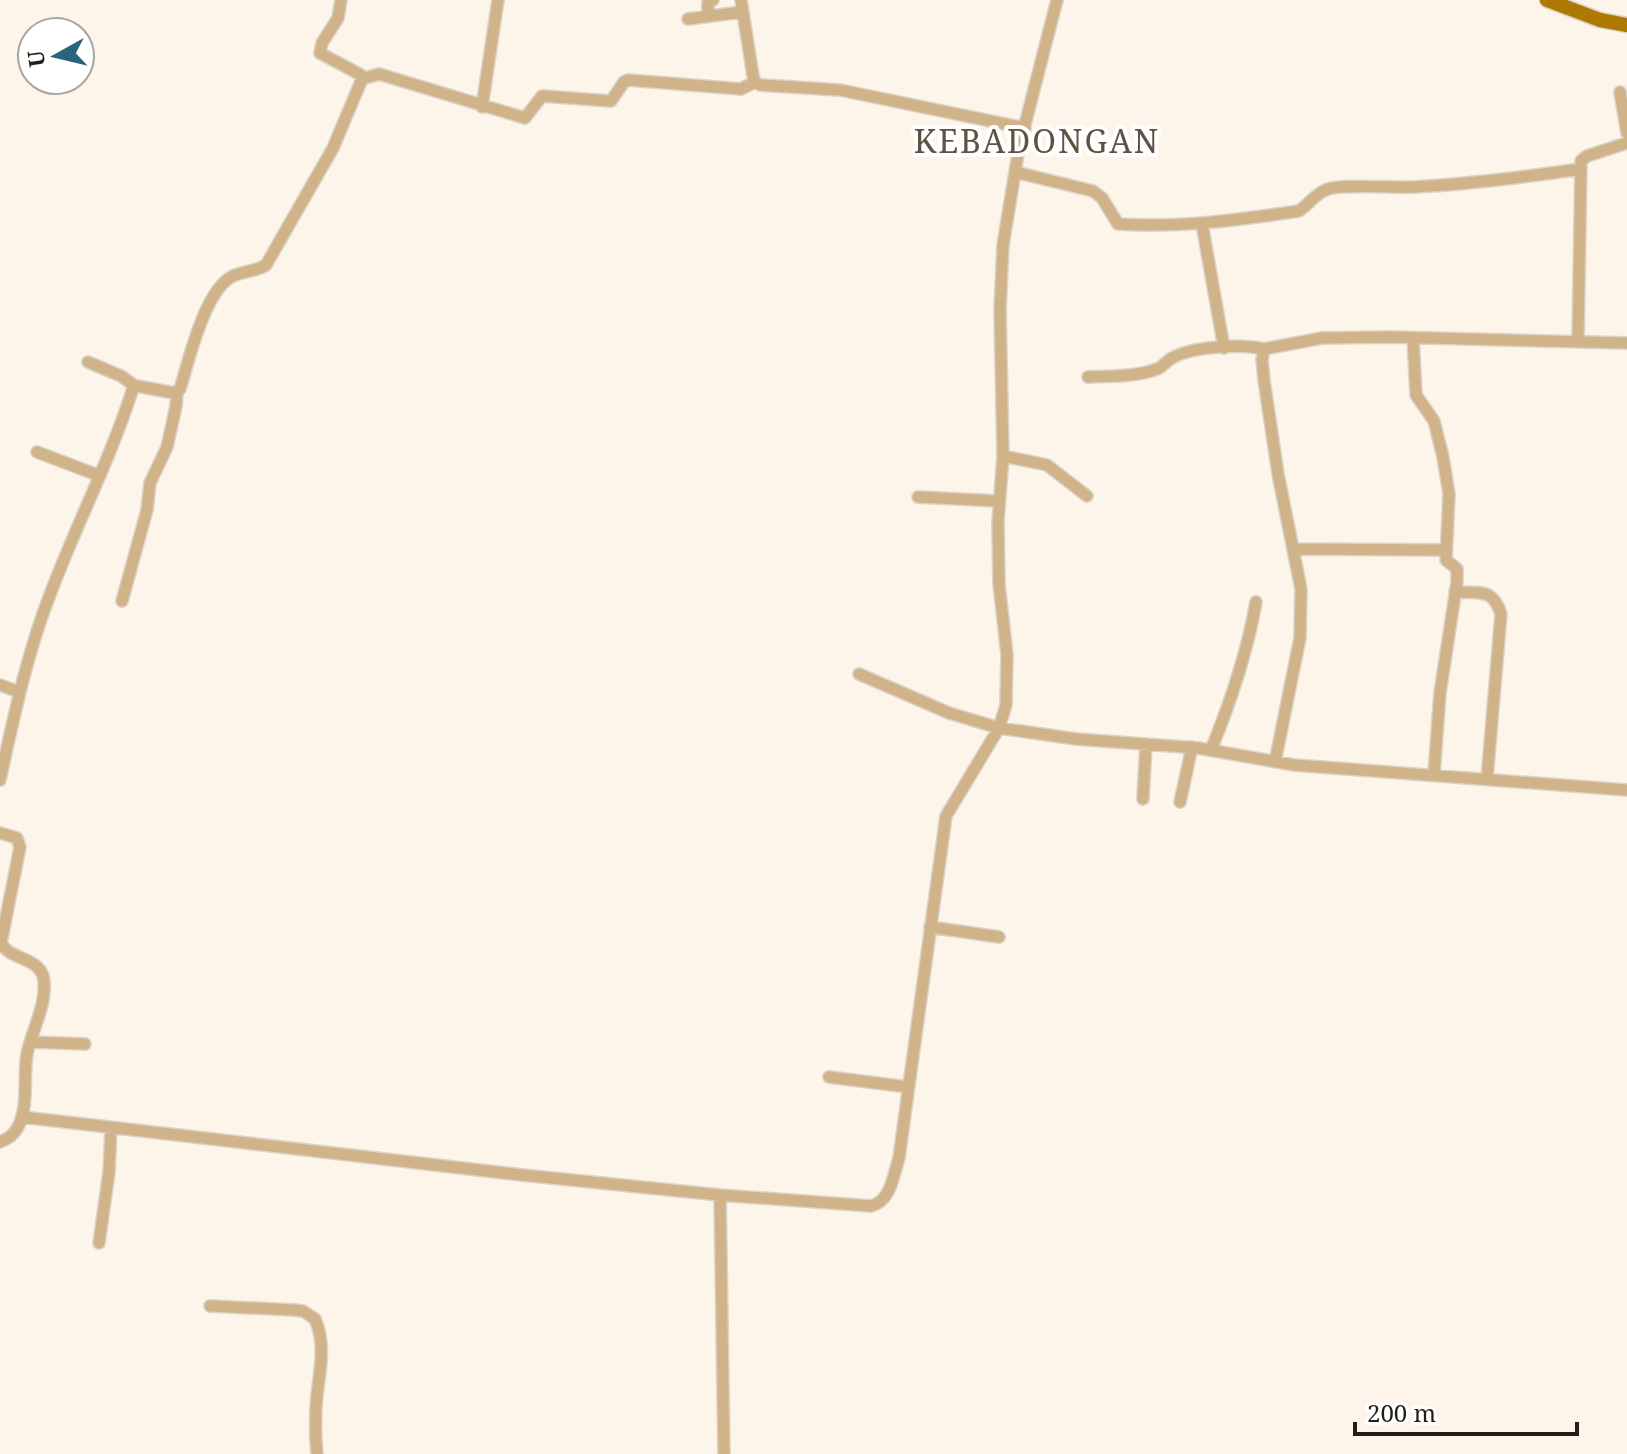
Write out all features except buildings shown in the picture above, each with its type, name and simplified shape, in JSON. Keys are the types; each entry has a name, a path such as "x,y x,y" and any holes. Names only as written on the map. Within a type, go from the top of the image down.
{"main road":[{"path":"1547,0 1600,20 1627,25"}],"street":[{"path":"341,0 338,18 322,43 320,53 361,75 362,79"},
{"path":"482,107 498,0"},
{"path":"708,16 708,3 713,0"},
{"path":"22,1117 522,1175 720,1195 871,1206 880,1204 887,1195 899,1158 946,816 999,728 1006,705 1007,655 999,584 998,501 1003,456 1000,310 1003,245 1015,172 1057,0"},
{"path":"688,19 742,6 755,82"},
{"path":"362,79 379,74 525,118 542,96 611,101 628,80 741,89 755,82"},
{"path":"122,601 147,510 150,483 167,447 177,392 202,314 228,279 266,265 333,148 362,79"},
{"path":"755,82 760,85 840,90 1025,128"},
{"path":"1620,92 1627,133"},
{"path":"1578,342 1581,161 1587,156 1627,143"},
{"path":"1015,172 1093,191 1102,198 1118,224 1202,224 1299,211 1321,191 1332,187 1453,185 1580,169"},
{"path":"1202,224 1224,348"},
{"path":"1088,377 1157,369 1172,358 1193,351 1264,349 1322,338 1627,343"},
{"path":"1413,338 1416,395 1434,421 1449,494 1444,550 1446,560 1457,569 1440,693 1434,774"},
{"path":"1264,349 1262,360 1266,395 1301,589 1300,638 1275,762"},
{"path":"88,362 121,376 135,386 177,392"},
{"path":"0,780 19,692 49,595 135,386"},
{"path":"37,452 100,476"},
{"path":"1003,456 1047,465 1087,496"},
{"path":"918,497 998,501"},
{"path":"1293,549 1444,550"},
{"path":"1455,592 1490,595 1497,600 1501,614 1487,779"},
{"path":"1211,750 1239,677 1256,602"},
{"path":"859,674 949,713 999,728 1076,739 1192,747 1294,765 1627,790"},
{"path":"0,685 19,692"},
{"path":"1143,799 1146,744"},
{"path":"1180,802 1192,747"},
{"path":"0,833 17,838 20,847 1,943 7,952 37,966 43,981 43,993 30,1042 22,1117 13,1135 0,1142"},
{"path":"930,927 999,937"},
{"path":"30,1042 85,1044"},
{"path":"829,1077 908,1087"},
{"path":"99,1243 109,1172 111,1128"},
{"path":"720,1195 724,1454"},
{"path":"210,1306 303,1311 315,1319 322,1362 315,1413 317,1454"}],"district":[{"name":"KEBADONGAN","path":"1037,142"}]}
